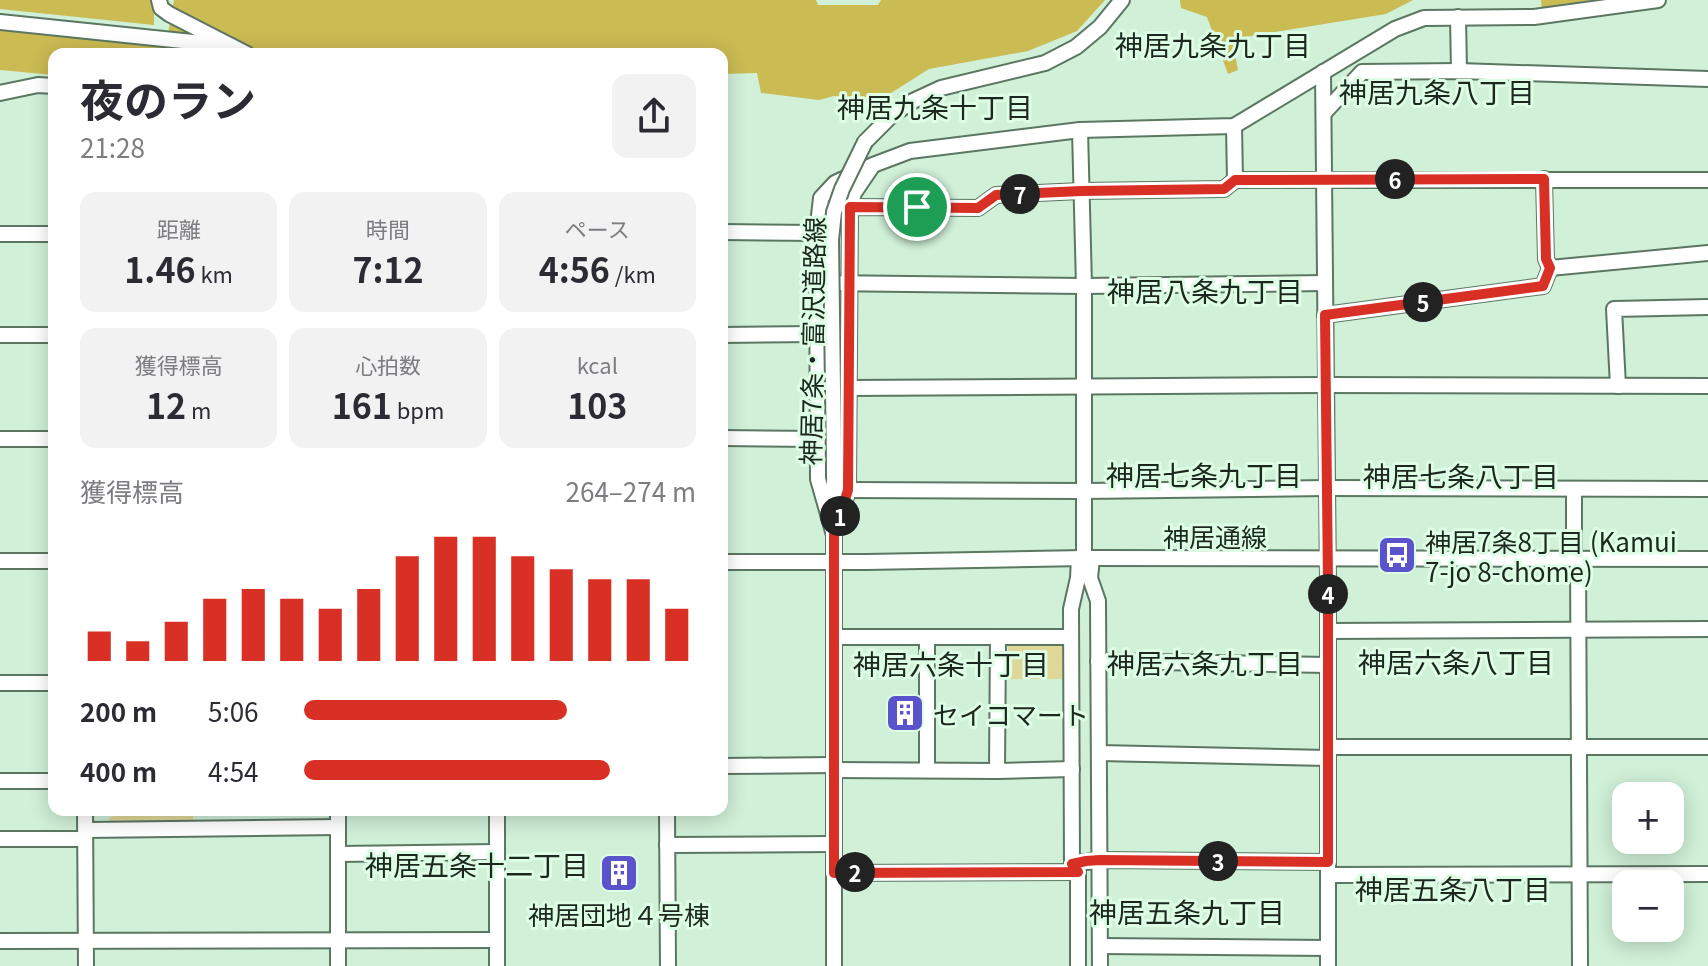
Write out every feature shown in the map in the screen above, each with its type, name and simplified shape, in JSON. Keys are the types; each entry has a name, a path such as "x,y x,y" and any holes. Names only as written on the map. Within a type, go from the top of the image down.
{"street":[{"path":"159,0 161,8 169,14 235,48"},
{"name":"神居7条・富沢道路線","path":"834,966 831,240 834,212 865,142 892,115 941,88 1045,63 1076,47 1100,27 1122,0"},
{"path":"834,535 818,479 817,233 821,198 835,183 910,151 1080,130 1234,126 1395,29 1424,18 1534,17 1658,0"},
{"path":"1458,17 1459,71"},
{"path":"0,22 231,46"},
{"path":"1325,112 1362,72 1459,71 1708,79"},
{"path":"1323,72 1328,966"},
{"path":"0,93 48,86"},
{"path":"1234,126 1235,180"},
{"path":"1080,130 1085,558 1098,601 1100,966"},
{"path":"834,535 848,490 850,207 860,182 873,165"},
{"path":"1325,315 1543,286 1550,268 1546,259 1544,179"},
{"path":"818,209 978,208 996,195 1224,189 1235,180 1708,180"},
{"path":"728,232 817,233"},
{"path":"0,234 48,234"},
{"path":"1550,268 1708,253"},
{"path":"817,283 1084,286 1325,283"},
{"path":"1618,386 1614,309 1708,307"},
{"path":"728,335 817,334"},
{"path":"0,335 48,335"},
{"path":"849,388 1708,386"},
{"path":"728,438 818,439"},
{"path":"0,439 48,439"},
{"path":"848,490 1708,489"},
{"path":"1574,490 1579,629 1580,966"},
{"path":"1078,966 1071,609 1085,558"},
{"name":"神居通線","path":"728,562 1085,558 1708,559"},
{"path":"0,561 48,561"},
{"path":"1328,631 1708,629"},
{"path":"834,637 1071,637"},
{"path":"927,637 927,770"},
{"path":"997,771 998,637"},
{"path":"1098,661 1328,665"},
{"path":"0,683 48,683"},
{"path":"1099,753 1708,747"},
{"path":"728,766 997,771 1072,769"},
{"path":"0,781 48,781"},
{"path":"85,816 86,966"},
{"path":"338,816 338,966"},
{"path":"497,816 497,966"},
{"path":"667,816 668,966"},
{"path":"0,839 338,827"},
{"path":"667,845 834,844"},
{"path":"338,854 497,852"},
{"path":"834,873 1075,868 1086,861 1100,860 1328,869 1708,874"},
{"path":"0,941 497,940"},
{"path":"1100,946 1328,948"}],"shaded area":[{"path":"0,0 154,0 154,25 0,9"},
{"path":"174,0 816,0 818,5 878,5 881,0 1105,0 1077,31 1028,51 929,69 880,100 834,96 819,100 761,93 757,73 728,74 728,48 48,48 48,74 0,70 0,28 166,45"},
{"path":"1180,0 1413,0 1386,14 1232,39 1238,70 1228,74 1207,17 1181,8"},
{"path":"1541,0 1601,0 1542,12"},
{"path":"1008,644 1063,645 1062,679 1008,679"},
{"path":"193,816 193,822 109,824 109,818"}],"place":[{"name":"神居7条8丁目 (Kamui 7-jo 8-chome)","path":"1397,555"},
{"name":"セイコマート","path":"905,713"},
{"name":"神居団地４号棟","path":"619,873"}],"district":[{"name":"神居九条九丁目","path":"1213,44"},
{"name":"神居九条八丁目","path":"1437,91"},
{"name":"神居九条十丁目","path":"935,106"},
{"name":"神居八条九丁目","path":"1205,290"},
{"name":"神居七条九丁目","path":"1204,474"},
{"name":"神居七条八丁目","path":"1461,475"},
{"name":"神居六条八丁目","path":"1456,661"},
{"name":"神居六条九丁目","path":"1205,662"},
{"name":"神居六条十丁目","path":"951,663"},
{"name":"神居五条十二丁目","path":"477,864"},
{"name":"神居五条八丁目","path":"1453,888"},
{"name":"神居五条九丁目","path":"1187,911"}],"route":[{"path":"1544,179 1546,259 1550,268 1543,286 1325,315 1328,862 1100,860 1072,864 1078,872 834,873 834,535 848,490 850,207 917,207 978,208 996,195 1224,189 1235,180 1544,179"}]}
